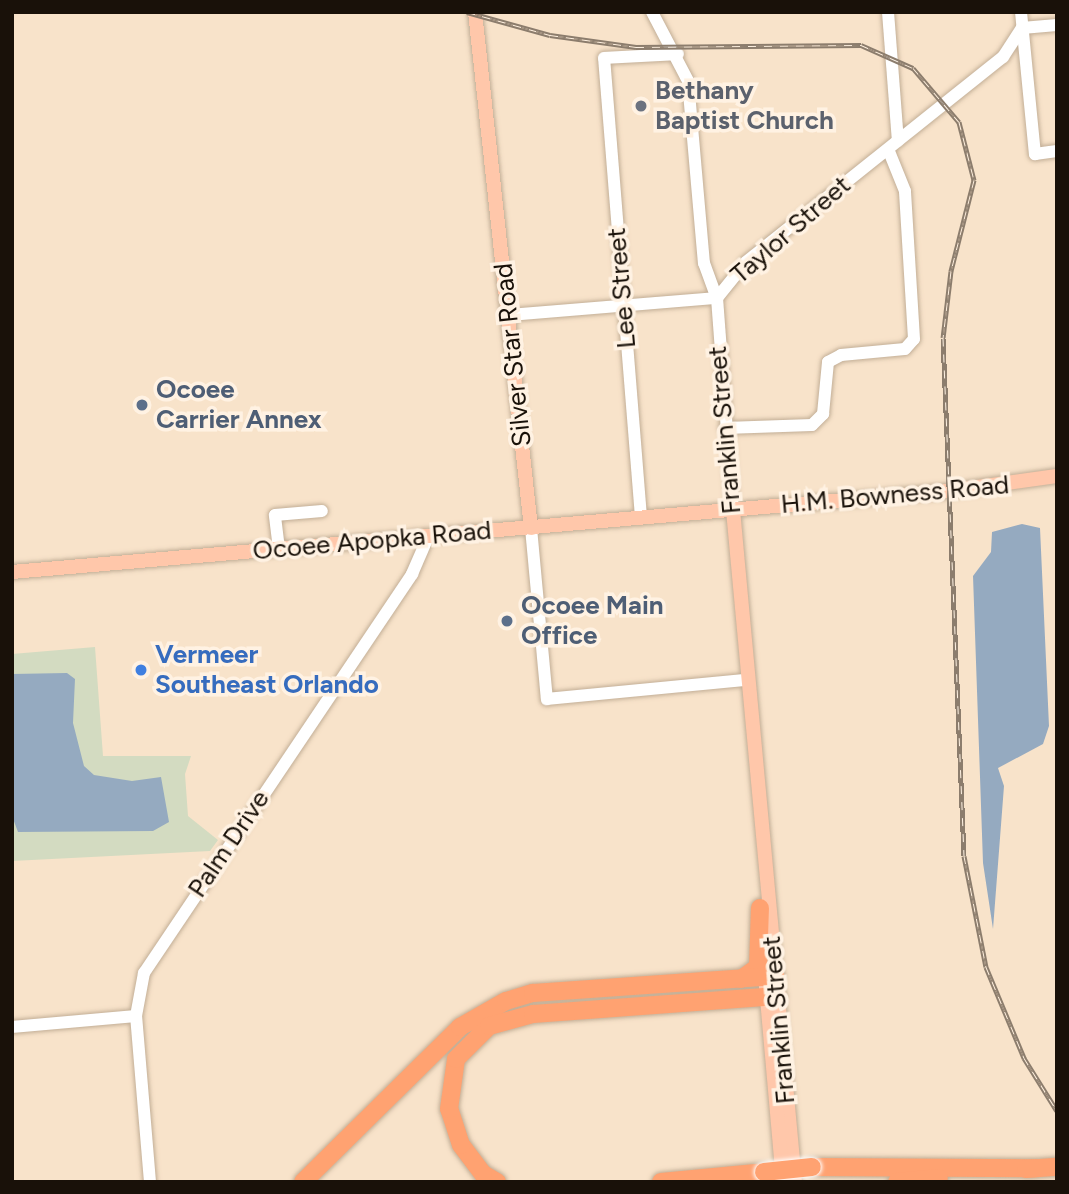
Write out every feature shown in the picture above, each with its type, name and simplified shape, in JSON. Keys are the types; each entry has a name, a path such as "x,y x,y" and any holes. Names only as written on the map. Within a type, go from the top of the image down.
{"highway":[{"path":"741,980 758,967 760,908"},
{"path":"303,1182 483,1012 533,993 770,976"},
{"path":"497,1182 482,1174 461,1145 449,1109 456,1059 489,1026 533,1014 772,997"},
{"path":"661,1182 812,1167 1057,1167"},
{"path":"897,1182 1036,1168"}],"main road":[{"name":"Silver Star Road","path":"475,12 531,528"},
{"name":"H.M. Bowness Road","path":"733,510 1057,476"},
{"name":"Ocoee Apopka Road","path":"12,572 733,510"},
{"name":"Franklin Street","path":"733,510 770,976 795,1182"},
{"name":"Franklin Street","path":"761,859 760,908 770,976"},
{"name":"Franklin Street","path":"772,997 783,1182"}],"street":[{"name":"Franklin Street","path":"652,12 678,54 688,80 704,263 717,298 733,510"},
{"path":"725,428 812,425 823,414 823,373 834,357 905,349 917,323 907,244 905,191 893,145 888,12"},
{"name":"Taylor Street","path":"509,315 717,298 746,262 1003,57 1022,21"},
{"path":"1057,26 1022,21 1035,154 1057,151"},
{"name":"Lee Street","path":"642,517 604,58 678,54"},
{"path":"279,549 275,514 323,511"},
{"name":"Silver Star Road","path":"531,528 547,699 746,680"},
{"name":"Palm Drive","path":"150,1182 135,1016 153,957 412,574 428,537"},
{"path":"12,1027 135,1016"}],"green space":[{"path":"95,647 103,756 191,756 185,774 188,816 218,840 210,851 12,861 12,654"}],"water":[{"path":"1022,524 1040,528 1049,726 1043,744 998,768 1004,786 993,929 983,863 973,576 991,552 992,532"},
{"path":"67,673 75,679 73,723 84,766 94,775 132,781 161,777 169,822 153,831 18,832 12,816 12,674"}],"railway":[{"path":"467,12 550,35 636,47 861,45 913,68 959,122 974,180 951,271 943,338 964,856 986,967 1024,1058 1057,1111"}],"place":[{"name":"Bethany Baptist Church","path":"641,106"},
{"name":"Ocoee Carrier Annex","path":"142,405"},
{"name":"Ocoee Main Office","path":"507,621"},
{"name":"Vermeer Southeast Orlando","path":"141,670"}]}
